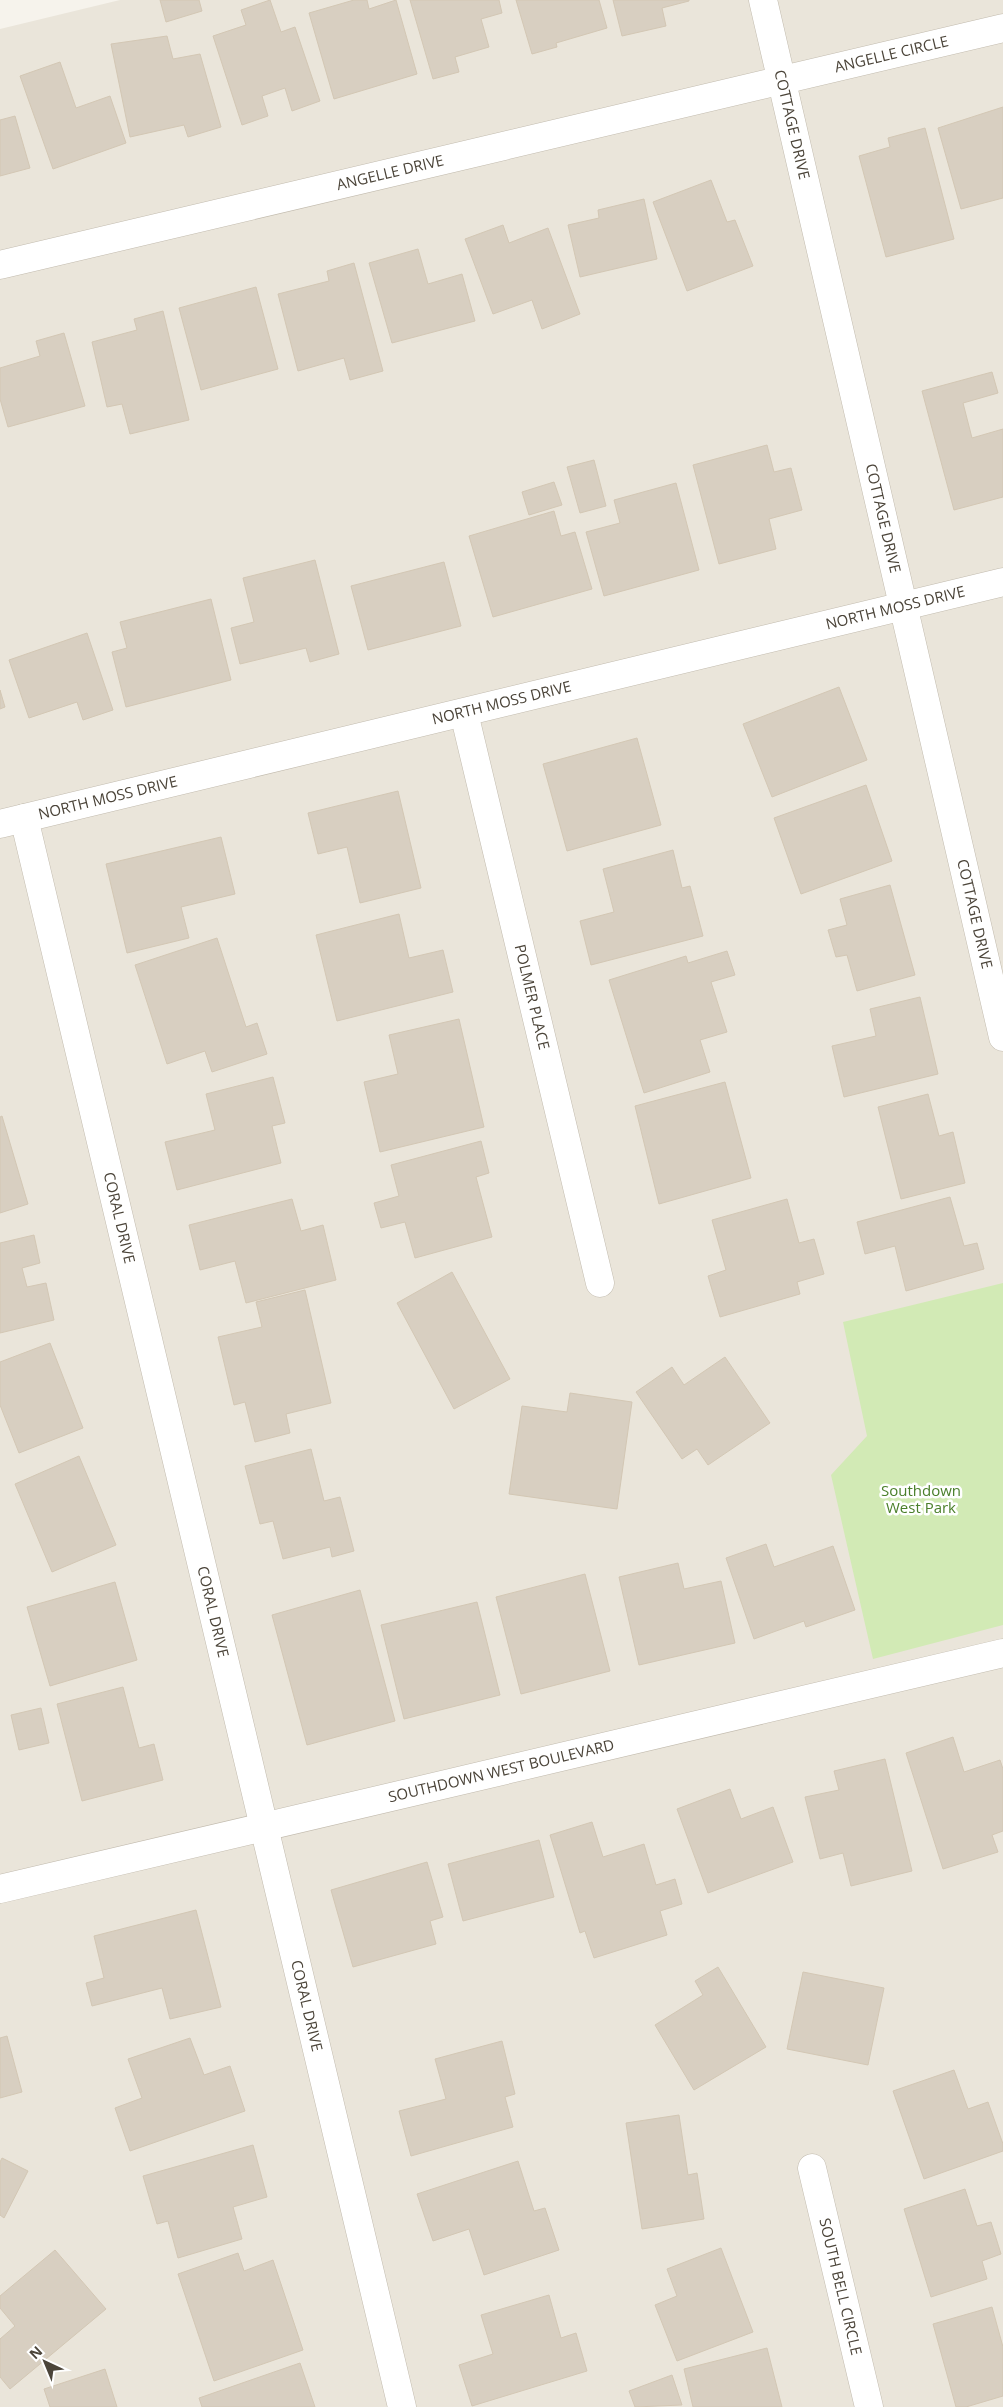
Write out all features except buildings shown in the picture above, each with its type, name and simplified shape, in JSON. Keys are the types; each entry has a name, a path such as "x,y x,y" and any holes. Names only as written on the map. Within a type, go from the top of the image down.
{"street":[{"name":"COTTAGE DRIVE","path":"763,0 901,606 1003,1037"},
{"name":"ANGELLE CIRCLE","path":"781,81 1003,28"},
{"name":"ANGELLE DRIVE","path":"0,265 781,81"},
{"name":"NORTH MOSS DRIVE","path":"12,821 1003,582"},
{"name":"POLMER PLACE","path":"464,713 600,1283"},
{"name":"CORAL DRIVE","path":"12,821 262,1826 402,2407"},
{"name":"SOUTHDOWN WEST BOULEVARD","path":"0,1889 1003,1653"},
{"name":"SOUTH BELL CIRCLE","path":"812,2168 869,2407"}],"shaded area":[{"path":"120,0 1003,0 1003,2407 0,2407 0,29"}],"green space":[{"name":"Southdown West Park","path":"1003,1283 1003,1625 873,1659 831,1475 867,1436 843,1322"}]}
